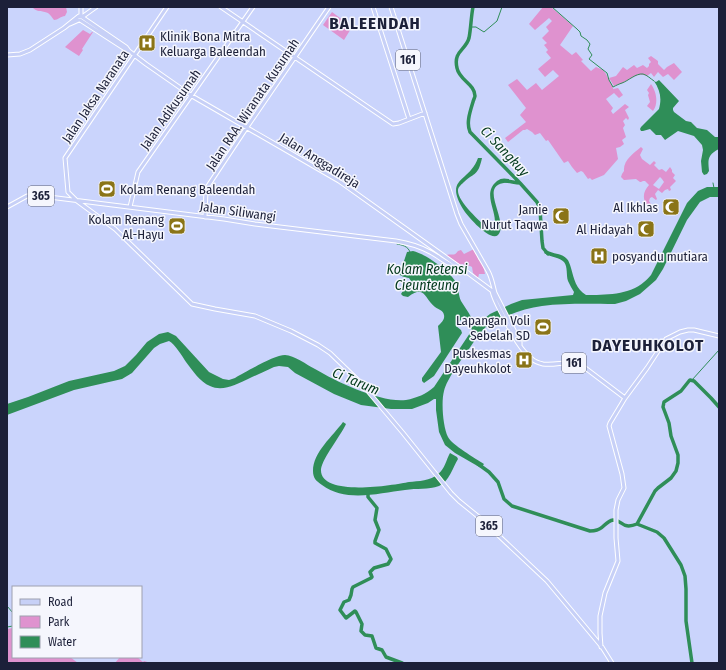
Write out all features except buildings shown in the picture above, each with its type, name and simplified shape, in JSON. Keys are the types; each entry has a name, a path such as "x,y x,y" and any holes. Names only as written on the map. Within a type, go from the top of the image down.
{"main road":[{"path":"80,18 81,7"},
{"path":"7,55 20,54 30,50 96,7"},
{"name":"Jalan Jaksa Naranata","path":"68,192 65,158 167,7"},
{"path":"221,7 393,124 425,113"},
{"name":"Jalan Adikusumah","path":"130,207 138,172 253,7"},
{"name":"Jalan RAA. Wiranata Kusumah","path":"206,217 206,191 227,156 329,7"},
{"path":"373,7 409,119"},
{"name":"161","path":"391,7 459,219 488,271 501,308 518,343 531,358 537,362 546,364 580,364 625,398"},
{"name":"Jalan Anggadireja","path":"80,18 126,48 192,96 339,182 494,291"},
{"path":"65,199 68,197 68,192"},
{"path":"68,192 77,201"},
{"name":"Jalan Siliwangi","path":"7,207 21,198 30,195 45,196 406,243 423,248 453,266 463,269"},
{"name":"365","path":"77,201 115,229 192,304 253,316 291,331 330,353 356,377 459,501 480,518 546,581 602,647 612,663"},
{"path":"90,210 89,206 92,203"},
{"path":"602,647 600,635 600,616 603,600 618,561 616,538 617,504 624,488 621,468 609,425 625,398 644,373 666,339 688,330 719,336"},
{"path":"589,633 600,635"},
{"path":"592,637 600,635"}],"green space":[{"path":"32,7 66,7 67,12 65,16 54,20 48,13 36,10"},
{"path":"543,7 551,7 573,26 560,45 572,55 576,52 583,60 581,61 591,71 596,67 603,70 613,89 618,88 623,95 619,98 614,93 606,99 613,108 611,111 613,114 625,104 629,107 625,110 629,118 628,120 626,118 623,121 625,125 623,128 626,137 622,140 624,144 616,148 618,159 604,175 592,180 590,178 588,179 581,171 577,173 568,161 564,163 548,140 546,141 540,133 535,135 527,129 523,130 508,142 505,138 526,122 520,115 526,108 508,85 517,79 527,90 536,83 542,90 559,76 553,70 545,77 538,69 551,58 546,52 548,50 544,45 547,43 542,38 549,31 546,27 552,21 549,18 535,30 529,24"},
{"path":"332,12 352,27 344,40 323,25"},
{"path":"83,30 90,34 93,32 79,56 65,47"},
{"path":"651,56 658,61 658,64 664,70 674,63 682,72 674,80 668,74 663,77 658,72 654,77 651,73 647,76 638,75 614,86 609,78 616,76 623,67 627,70 634,65 637,68 643,65 647,68 651,62 648,58"},
{"path":"651,84 656,97 656,104 653,111 647,106 650,102 648,95 649,93 647,90"},
{"path":"641,147 643,149 640,155 642,159 650,165 654,161 656,163 654,165 659,170 662,169 666,172 670,167 675,175 673,178 676,181 670,187 671,190 669,191 668,189 662,193 658,190 655,194 657,199 656,200 652,197 650,198 649,201 651,204 644,209 646,204 644,194 649,185 645,181 640,182 636,179 624,180 621,177 627,160","holes":["660,177 664,182 659,189 653,185"]},
{"path":"474,249 478,259 483,265 485,274 479,274 478,278 473,273 472,267 463,264 459,265 445,255 454,254 461,250 464,254"},
{"path":"12,628 12,658 71,658 78,663 7,663 7,629"},
{"path":"119,658 138,658 143,662 151,663 115,663"}],"water":[{"path":"659,80 679,101 673,108 674,112 686,121 691,122 697,128 707,130 715,137 719,137 719,149 712,153 709,158 709,171 707,174 704,175 702,172 702,145 694,136 678,131 665,140 661,135 656,135 650,129 641,131 641,127 659,109 660,94 654,81 656,82"},
{"path":"478,158 482,158 476,173 464,182 458,190 461,200 488,229 493,228 495,223 495,217 490,199 492,187 500,179 509,179 509,182 498,185 494,190 501,226 498,235 494,236 484,232 469,217 458,199 456,191 457,185 474,166"},
{"path":"707,187 719,187 719,197 710,197 700,202 687,220 656,280 640,294 626,301 615,304 560,304 531,308 514,313 494,322 479,334 448,381 443,396 443,408 446,433 448,437 459,447 484,464 481,468 455,453 445,445 439,432 436,399 412,409 391,409 361,405 334,394 295,373 288,367 279,366 230,387 215,388 206,384 200,379 176,347 169,341 154,348 132,373 122,379 74,390 7,415 7,404 69,381 114,371 125,366 147,342 159,334 168,332 176,336 209,372 223,379 229,380 235,378 267,361 280,356 289,355 324,374 372,395 396,400 414,398 425,394 434,387 472,330 471,328 490,314 522,300 573,295 574,292 568,281 564,262 544,253 546,250 567,259 576,283 580,290 586,295 601,295 632,290 651,275 687,203 698,191"},
{"name":"Kolam Retensi Cieunteung","path":"413,251 430,259 443,268 453,278 457,284 461,301 471,317 469,320 464,316 456,326 462,333 434,376 424,383 422,378 441,352 438,326 444,318 444,315 441,310 435,307 421,292 414,293 408,297 401,294 411,281 409,278 401,276 398,272 402,267 407,252"},
{"path":"343,422 346,424 344,429 325,459 321,469 324,478 332,484 344,487 359,488 424,480 432,478 440,472 444,467 450,453 458,459 450,474 439,486 363,495 341,494 331,491 318,482 314,477 314,464 316,457 324,445"}],"waterway":[{"name":"Ci Sangkuy","path":"473,7 469,38 458,54 456,62 458,72 472,88 475,97 469,117 469,129 470,132 537,202 540,209 543,248 548,254"},
{"path":"470,27 476,27 484,32 497,21 502,7"},
{"path":"552,7 577,29 581,36 587,40 590,44 588,49 592,55 589,59 607,73 613,87 640,74 646,75 654,81"},
{"path":"505,181 520,183"},
{"path":"713,183 714,188"},
{"path":"397,244 403,245 410,252"},
{"path":"692,380 719,350"},
{"path":"478,464 489,472 498,482 504,499 512,506 590,531 599,529 613,520 619,521 628,526 632,526 637,524 655,491 671,478 676,471 678,455 663,407 664,402 681,391 690,380 694,381 719,407"},
{"path":"368,491 368,497 377,508 375,520 379,530 375,543 386,549 391,559 388,564 374,568 370,572 371,578 353,587 349,600 344,602 340,610 346,618 355,611 362,624 361,631 365,635 372,636 376,648 382,650 386,657 402,663"},
{"path":"637,524 657,532 664,538 681,565 685,576 686,621 692,663"},
{"path":"7,606 12,612"},
{"path":"7,627 12,626"}],"place":[{"name":"Klinik Bona Mitra Keluarga Baleendah","path":"147,43"},
{"name":"Kolam Renang Baleendah","path":"107,189"},
{"name":"Al Ikhlas","path":"671,207"},
{"name":"Jamie Nurut Taqwa","path":"561,216"},
{"name":"Kolam Renang Al-Hayu","path":"177,226"},
{"name":"Al Hidayah","path":"646,229"},
{"name":"posyandu mutiara","path":"599,256"},
{"name":"Lapangan Voli Sebelah SD","path":"543,327"},
{"name":"Puskesmas Dayeuhkolot","path":"524,360"}],"district":[{"name":"BALEENDAH","path":"375,23"},
{"name":"DAYEUHKOLOT","path":"648,345"}],"water label":[{"name":"Ci Tarum","path":"356,381"}]}
